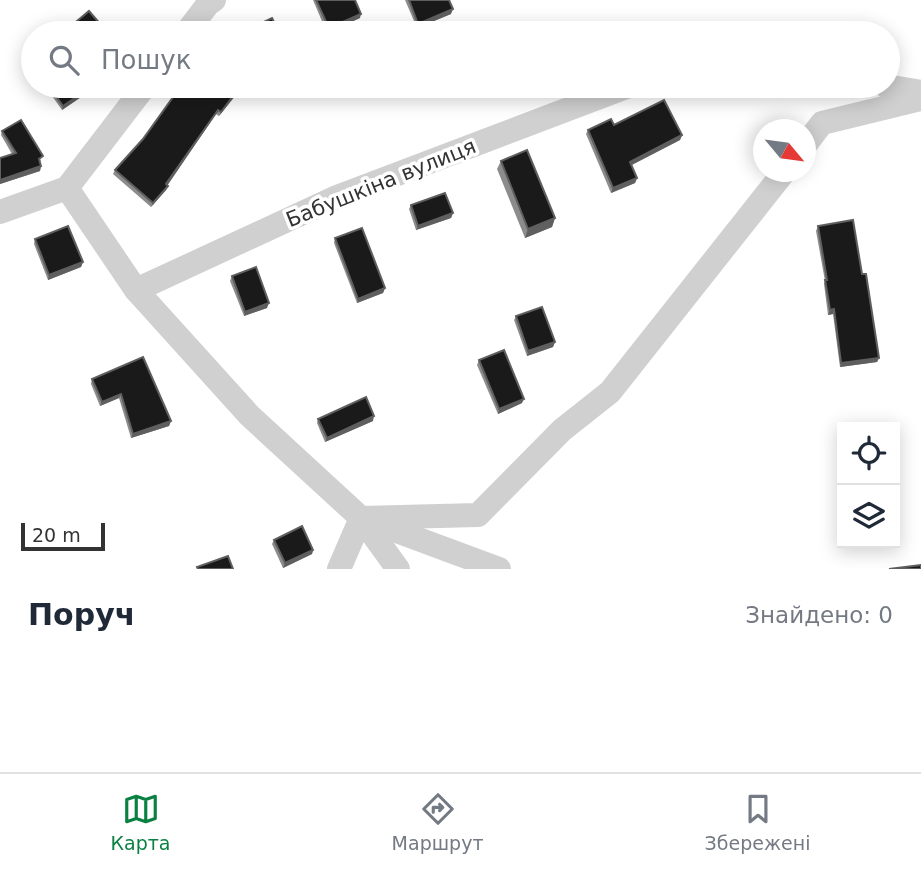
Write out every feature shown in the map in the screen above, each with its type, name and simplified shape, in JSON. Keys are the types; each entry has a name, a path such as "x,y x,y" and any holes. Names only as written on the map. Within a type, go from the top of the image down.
{"street":[{"path":"195,21 214,0"},
{"path":"900,89 921,93"},
{"path":"0,212 66,188 136,98"},
{"name":"Бабушкіна вулиця","path":"136,290 337,197 597,98"},
{"path":"816,131 822,123 921,99"},
{"path":"361,518 478,515 562,430 610,392 776,182"},
{"path":"66,188 136,290 250,415 361,518 398,569"},
{"path":"339,569 361,518"},
{"path":"361,518 499,569"}],"building":[{"path":"316,0 355,0 361,14 345,21 326,21"},
{"path":"409,0 449,0 453,9 425,21 417,21"},
{"path":"89,11 98,21 77,21"},
{"path":"57,98 75,98 63,106"},
{"path":"172,98 232,98 221,112 218,110 166,184 168,186 153,203 115,170 143,139"},
{"path":"664,100 682,135 630,162 637,178 613,188 588,130 611,119 614,125"},
{"path":"21,120 43,156 39,159 41,166 0,180 0,158 16,153 2,131"},
{"path":"527,150 555,218 528,229 501,161"},
{"path":"445,193 453,213 418,226 411,205"},
{"path":"853,220 862,274 866,274 879,358 841,363 818,226"},
{"path":"68,226 83,262 49,275 35,239"},
{"path":"362,228 385,288 358,299 335,238"},
{"path":"256,267 269,303 245,312 232,276"},
{"path":"542,307 555,342 528,351 516,316"},
{"path":"504,350 524,399 499,409 479,360"},
{"path":"143,357 171,421 133,434 121,394 102,402 92,379"},
{"path":"366,397 374,416 327,438 318,419"},
{"path":"302,526 313,550 285,563 274,540"},
{"path":"228,556 233,569 197,567"},
{"path":"921,565 921,569 889,569"}]}
